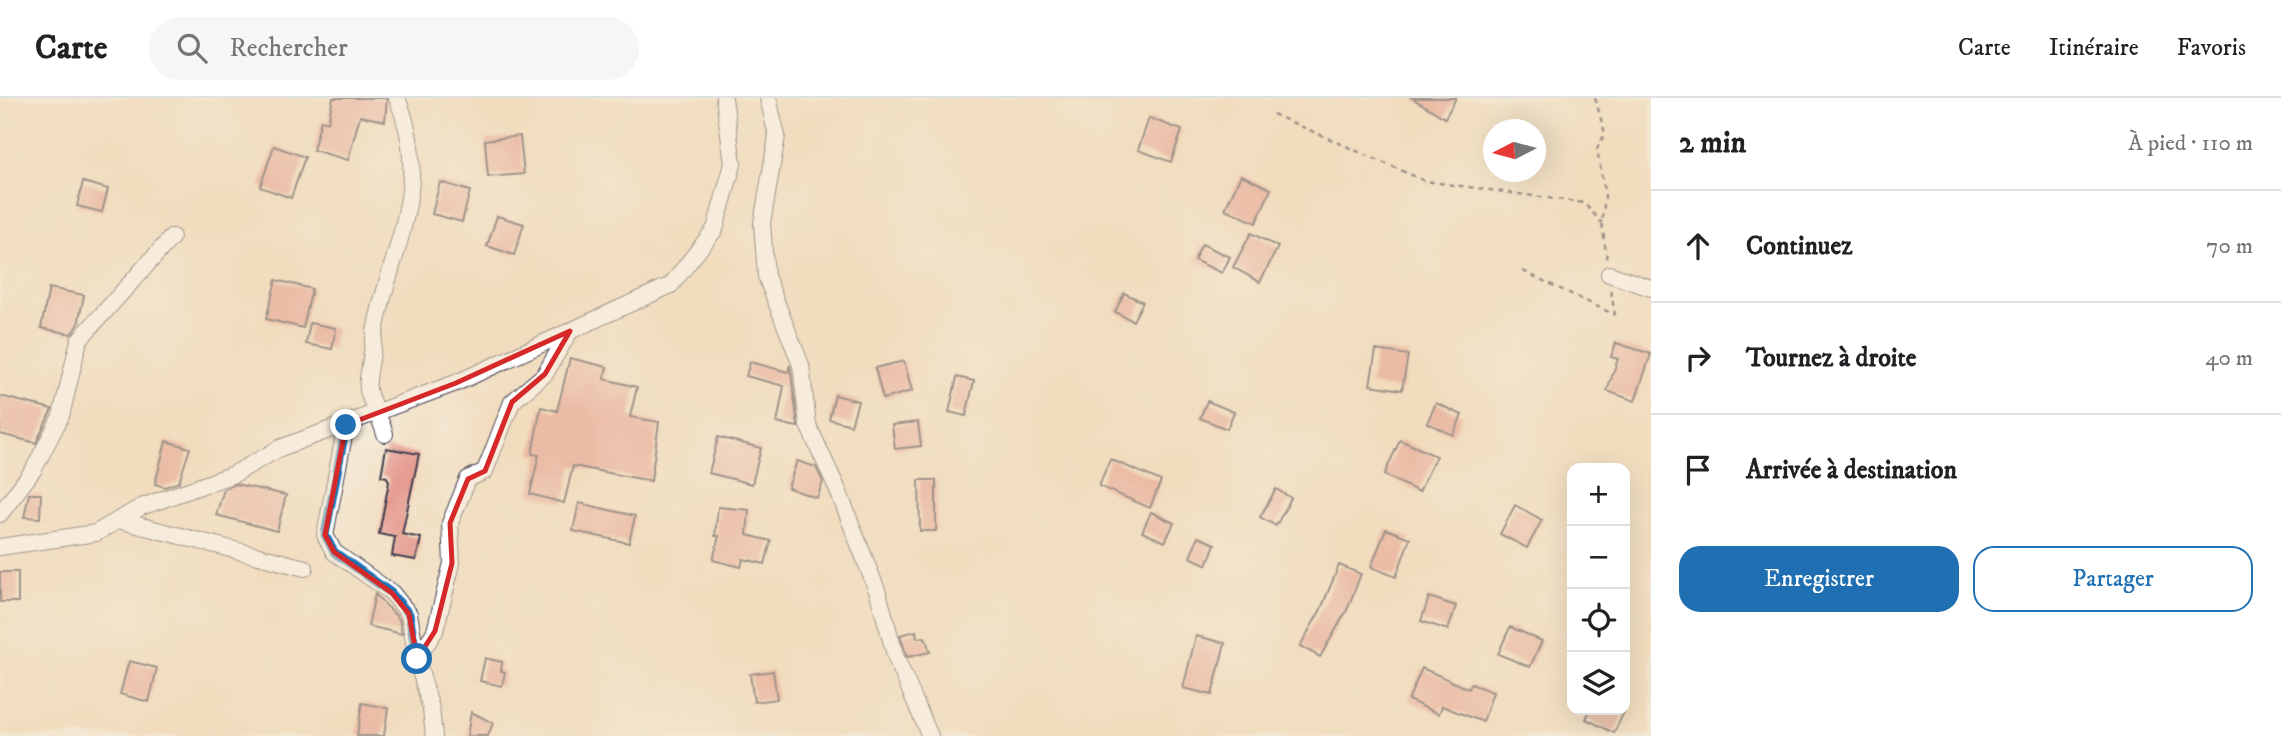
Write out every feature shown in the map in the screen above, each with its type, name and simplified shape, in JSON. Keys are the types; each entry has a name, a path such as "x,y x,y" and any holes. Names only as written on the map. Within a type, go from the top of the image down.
{"street":[{"path":"385,433 368,393 375,331 406,218 414,173 403,113 397,98"},
{"path":"0,547 96,533 141,507 234,474 280,448 456,383 671,285 715,229 733,164 724,98"},
{"path":"768,98 777,136 762,223 766,276 801,365 808,425 846,511 878,593 896,657 930,736"},
{"path":"0,514 34,469 61,416 79,340 172,237"},
{"path":"1609,274 1651,288"},
{"path":"417,659 435,631 452,563 450,523 468,479 485,471 512,402 545,374 570,331"},
{"path":"346,425 325,535 334,552 391,593 409,614 417,659 431,709 434,736"},
{"path":"118,520 305,568"}],"path":[{"path":"1273,114 1425,181 1584,203 1602,223 1605,196 1597,149 1605,133 1595,98"},
{"path":"1523,271 1615,315"}],"highlighted area":[{"path":"570,331 545,374 512,402 485,471 468,479 450,523 452,563 435,631 417,659 409,614 392,593 334,552 325,535 346,425 456,383"}],"building":[{"path":"333,98 387,98 385,121 360,116 348,160 313,150 321,120 328,122"},
{"path":"1412,98 1456,98 1445,118"},
{"path":"1149,118 1182,130 1171,162 1138,150"},
{"path":"520,136 524,174 488,177 485,140"},
{"path":"274,146 305,157 291,198 260,187"},
{"path":"1241,175 1271,189 1256,223 1225,209"},
{"path":"83,182 108,189 102,212 77,206"},
{"path":"440,182 470,191 462,222 432,214"},
{"path":"497,216 524,224 514,255 487,246"},
{"path":"1251,233 1278,247 1260,282 1233,267"},
{"path":"1202,244 1230,257 1222,273 1194,260"},
{"path":"276,280 312,289 303,328 266,319"},
{"path":"49,288 84,295 78,325 71,334 41,328"},
{"path":"1124,293 1143,302 1133,321 1115,312"},
{"path":"310,323 336,328 332,349 306,344"},
{"path":"1616,343 1651,354 1635,401 1607,391 1618,359 1611,357"},
{"path":"1376,350 1408,355 1402,390 1370,385"},
{"path":"570,358 607,367 604,379 637,387 630,417 659,422 651,481 573,466 564,503 530,494 539,455 532,454 541,407 557,411"},
{"path":"904,361 912,391 883,399 875,368"},
{"path":"750,362 788,372 790,365 798,427 777,423 784,386 746,376"},
{"path":"957,377 974,381 966,416 949,412"},
{"path":"835,395 858,401 851,425 829,419"},
{"path":"0,396 52,409 36,443 0,434"},
{"path":"1207,401 1234,412 1227,429 1200,418"},
{"path":"1436,403 1462,415 1453,435 1427,423"},
{"path":"918,422 921,446 895,449 892,425"},
{"path":"718,437 761,448 752,484 709,473"},
{"path":"1400,440 1436,456 1419,492 1384,475"},
{"path":"166,441 190,448 179,482 165,487 155,484"},
{"path":"386,448 419,454 402,534 421,538 416,560 392,556 395,537 379,534 389,482 387,477 381,476"},
{"path":"1110,459 1161,481 1150,508 1099,486"},
{"path":"797,461 816,467 823,482 817,498 788,488"},
{"path":"919,480 936,480 936,531 920,531"},
{"path":"236,484 286,495 277,531 216,515 224,489"},
{"path":"1276,489 1291,498 1276,526 1260,517"},
{"path":"29,494 41,494 40,518 24,517"},
{"path":"579,503 635,516 629,543 573,531"},
{"path":"1515,505 1542,520 1527,548 1500,534"},
{"path":"718,507 749,510 747,535 771,541 765,564 743,559 741,567 713,560 719,536 715,536"},
{"path":"1151,512 1174,523 1165,542 1142,532"},
{"path":"1386,529 1410,538 1396,577 1371,567"},
{"path":"1198,537 1215,544 1207,565 1190,557"},
{"path":"1339,565 1361,574 1347,610 1320,657 1300,646 1321,609"},
{"path":"0,572 18,572 18,602 0,602"},
{"path":"375,594 399,619 402,634 368,626"},
{"path":"1429,597 1456,606 1448,630 1421,621"},
{"path":"1510,627 1542,641 1530,667 1498,654"},
{"path":"916,631 917,638 925,637 930,652 907,657 900,635"},
{"path":"1196,636 1225,643 1212,695 1183,688"},
{"path":"485,658 502,662 501,671 505,672 502,686 480,681"},
{"path":"129,661 157,668 149,702 120,694"},
{"path":"1422,668 1469,689 1471,684 1493,692 1483,722 1442,706 1439,714 1408,700"},
{"path":"773,671 777,699 754,702 750,674"},
{"path":"362,703 388,708 384,736 357,736"},
{"path":"471,712 493,723 488,736 467,736"},
{"path":"1588,715 1623,715 1614,733 1586,719"}],"route":[{"path":"346,425 325,535 334,552 391,593 409,614 417,659"}]}
